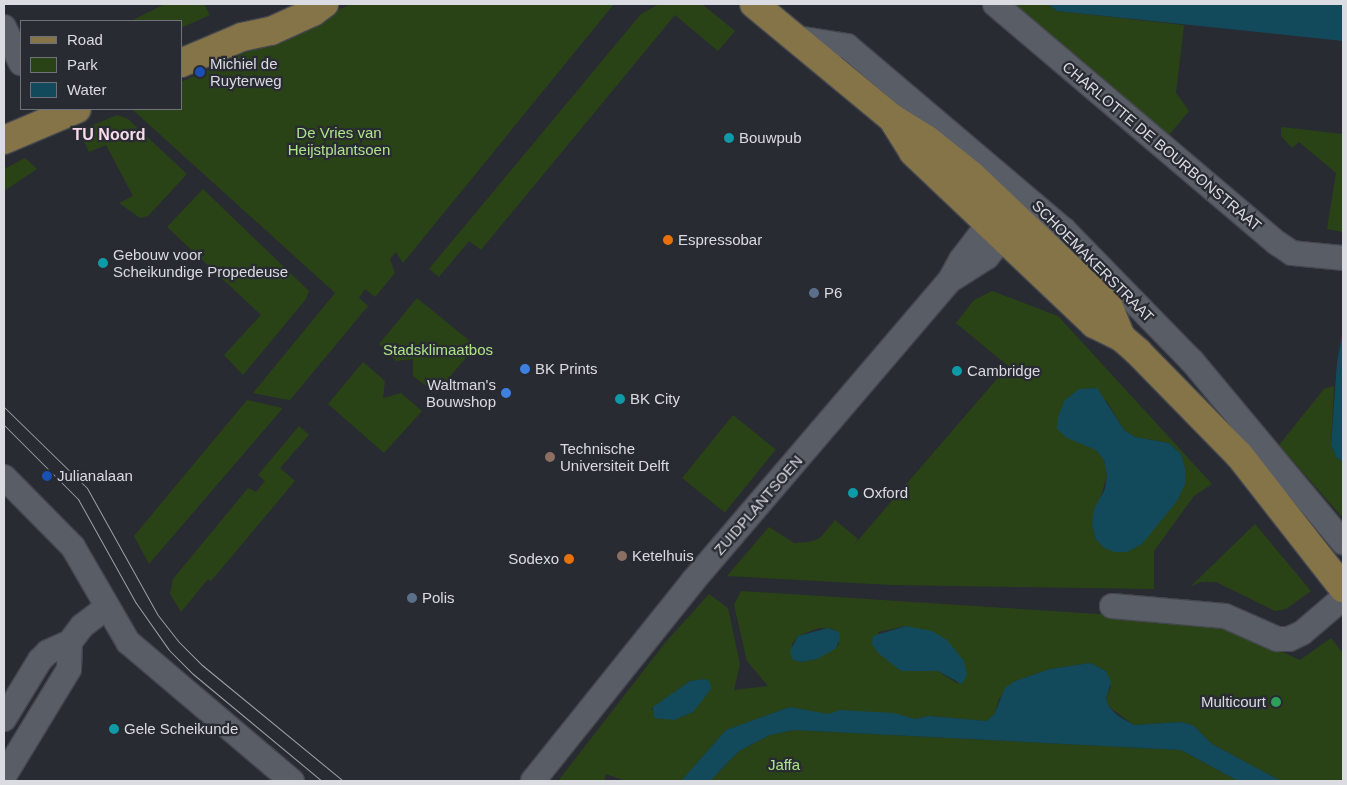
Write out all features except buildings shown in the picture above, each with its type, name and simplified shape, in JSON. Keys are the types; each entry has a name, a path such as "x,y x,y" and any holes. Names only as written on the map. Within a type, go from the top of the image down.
{"main road":[{"path":"242,37 264,17 292,4"},
{"path":"182,63 242,37 270,30 313,12 324,4"},
{"name":"SCHOEMAKERSTRAAT","path":"754,4 892,118 926,139 1001,223 1048,251 1108,304 1121,337 1239,455 1343,588"},
{"path":"4,140 47,115 72,110"}],"street":[{"name":"CHARLOTTE DE BOURBONSTRAAT","path":"995,4 1277,243 1292,253 1343,258"},
{"path":"4,27 20,61"},
{"name":"SCHOEMAKERSTRAAT","path":"797,38 847,46 1028,198 1104,269 1192,361 1343,542"},
{"name":"ZUIDPLANTSOEN","path":"533,781 693,581 950,280 961,260 1001,223"},
{"path":"4,477 73,546 106,608 139,652 292,781"},
{"path":"1112,606 1225,616 1277,639 1289,639 1302,633 1343,598"},
{"path":"4,719 40,660 48,652 70,642 82,626 106,608"},
{"path":"4,776 69,669 70,642"}],"green space":[{"path":"165,4 204,4 210,15 182,28 182,20 133,20"},
{"name":"De Vries van Heijstplantsoen","path":"351,4 614,4 403,263 396,252 390,259 395,273 375,297 365,289 359,298 368,306 290,400 253,393 335,293 133,110 182,110 182,82"},
{"path":"659,4 702,4 735,31 718,51 675,15 481,250 469,241 439,277 429,269 641,14"},
{"path":"1010,4 1048,4 1057,11 1184,25 1176,93 1189,111 1169,135"},
{"path":"117,115 128,119 187,174 148,216 140,218 119,203 133,196 106,145 89,152 79,131"},
{"path":"1281,127 1343,134 1343,232 1327,229 1336,173 1299,142 1292,148 1281,136"},
{"path":"25,158 37,169 4,191 4,169"},
{"path":"203,189 309,291 306,299 243,375 224,355 261,315 167,227"},
{"path":"992,291 1058,316 1212,484 1194,496 1154,551 1154,589 891,585 727,576 769,527 794,543 809,542 820,538 835,520 858,539 854,545 1008,366 956,323 974,300","holes":["1106,400 1124,430 1135,437 1169,443 1181,454 1185,468 1185,484 1142,544 1127,552 1103,547 1095,538 1092,524 1107,476 1104,460 1096,450"]},
{"name":"Stadsklimaatbos","path":"417,298 476,346 436,393 413,376 413,359 396,361 379,344"},
{"name":"Stadsklimaatbos","path":"363,362 385,381 383,398 401,393 422,411 384,453 328,404"},
{"path":"1334,386 1331,445 1336,457 1343,462 1343,518 1279,445 1324,389"},
{"path":"247,400 283,408 149,564 134,536"},
{"path":"733,415 776,450 725,513 682,478"},
{"path":"299,426 309,435 280,468 295,481 211,581 208,579 181,612 170,594 173,579 248,488 256,492 265,481 258,475"},
{"path":"1255,524 1311,591 1286,609 1275,611 1216,582 1200,582 1190,587"},
{"path":"741,591 1206,621 1235,630 1300,660 1331,638 1343,653 1343,781 1281,781 1212,744 1194,726 1182,722 1134,725 1109,707 1106,698 1111,686 1106,671 1090,663 1050,669 1015,681 999,699 994,715 986,721 929,716 915,719 840,710 828,715 790,707 726,730 681,781 626,781 606,774 604,781 558,781 665,643 709,594 728,608 740,664 734,690 768,686 747,661 734,605","holes":["906,626 947,640 958,684 938,671 901,671 891,660 878,632","819,628 833,629 838,634 839,644 817,659 801,662 793,660 792,644 798,636","705,679 693,712 674,720 651,709 690,681"]},
{"name":"Jaffa","path":"794,730 1181,750 1238,781 710,781 739,751 770,735"}],"water":[{"path":"1048,4 1343,4 1343,41 1057,11"},
{"path":"1343,330 1343,462 1336,457 1331,445 1337,363"},
{"path":"1097,388 1124,430 1135,437 1169,443 1181,454 1185,468 1185,484 1177,501 1142,544 1127,552 1114,552 1103,547 1095,538 1092,524 1094,509 1105,489 1107,476 1104,460 1096,450 1067,438 1057,429 1058,417 1065,400 1079,389"},
{"path":"906,626 932,631 947,640 964,661 967,675 962,684 938,671 901,671 878,653 872,644 873,636"},
{"path":"828,628 839,632 840,639 835,649 817,659 801,662 793,660 790,651 798,636"},
{"path":"1090,663 1106,671 1111,682 1106,698 1109,707 1118,716 1134,725 1182,722 1194,726 1212,744 1281,781 1238,781 1181,750 794,730 770,735 739,751 710,781 681,781 726,730 790,707 828,714 840,710 894,713 915,719 929,716 986,721 994,715 1005,688 1015,681 1050,669"},
{"path":"705,679 710,682 711,689 693,712 674,720 654,718 653,707 690,681"}],"tram line":[{"path":"4,407 87,488 157,614 178,641 202,665 343,781"},
{"path":"4,425 78,499 136,603 169,650 193,674 322,781"}],"place":[{"name":"Michiel de Ruyterweg","path":"200,72"},
{"name":"Bouwpub","path":"729,138"},
{"name":"Espressobar","path":"668,240"},
{"name":"Gebouw voor Scheikundige Propedeuse","path":"103,263"},
{"name":"P6","path":"814,293"},
{"name":"BK Prints","path":"525,369"},
{"name":"Cambridge","path":"957,371"},
{"name":"Waltman's Bouwshop","path":"506,393"},
{"name":"BK City","path":"620,399"},
{"name":"Technische Universiteit Delft","path":"550,457"},
{"name":"Julianalaan","path":"47,476"},
{"name":"Oxford","path":"853,493"},
{"name":"Ketelhuis","path":"622,556"},
{"name":"Sodexo","path":"569,559"},
{"name":"Polis","path":"412,598"},
{"name":"Multicourt","path":"1276,702"},
{"name":"Gele Scheikunde","path":"114,729"}],"district":[{"name":"TU Noord","path":"109,135"}]}
